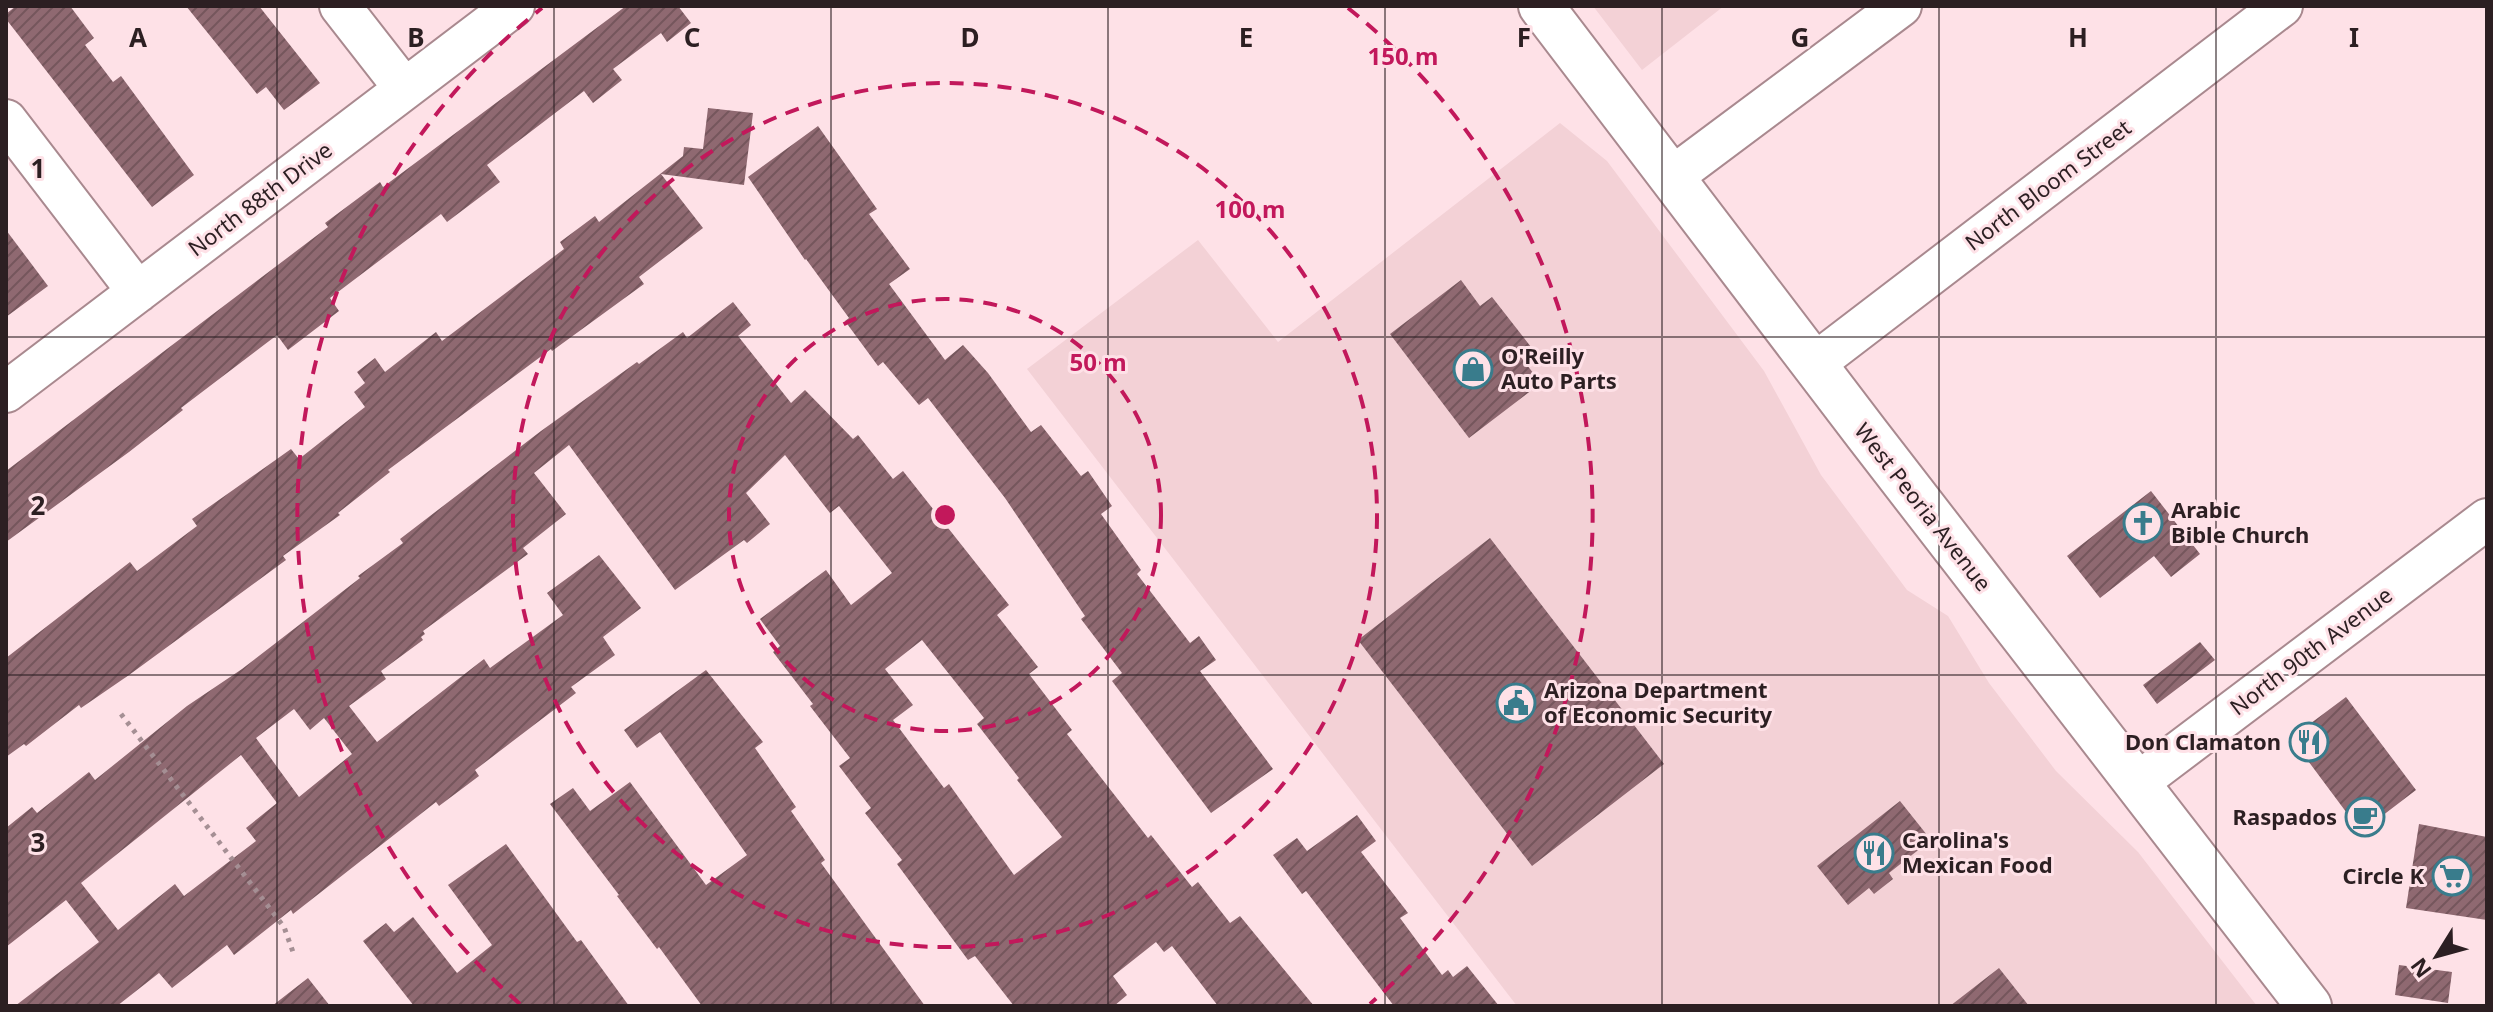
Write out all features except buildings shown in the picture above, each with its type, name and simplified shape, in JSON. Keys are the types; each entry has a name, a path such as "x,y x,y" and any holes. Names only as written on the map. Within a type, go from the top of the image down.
{"main road":[{"name":"West Peoria Avenue","path":"1541,6 2309,1006"}],"street":[{"path":"340,6 404,88"},
{"name":"North 88th Drive","path":"6,392 514,6"},
{"path":"1672,177 1901,6"},
{"name":"North Bloom Street","path":"1814,364 2282,6"},
{"path":"6,120 138,292"},
{"name":"North 90th Avenue","path":"2136,784 2487,519"}],"path":[{"path":"121,714 284,927 293,952"}],"shaded area":[{"path":"1593,6 1724,6 1642,70"},
{"path":"1560,123 1607,161 1764,371 1821,475 1907,590 1948,616 1989,683 2056,771 2138,852 2257,1006 1517,1006 1027,369 1198,240 1278,342"}],"place":[{"name":"O'Reilly Auto Parts","path":"1473,369"},
{"name":"Arabic Bible Church","path":"2143,523"},
{"name":"Arizona Department of Economic Security","path":"1516,703"},
{"name":"Don Clamaton","path":"2309,742"},
{"name":"Raspados","path":"2365,817"},
{"name":"Carolina's Mexican Food","path":"1874,853"},
{"name":"Circle K","path":"2452,876"}]}
